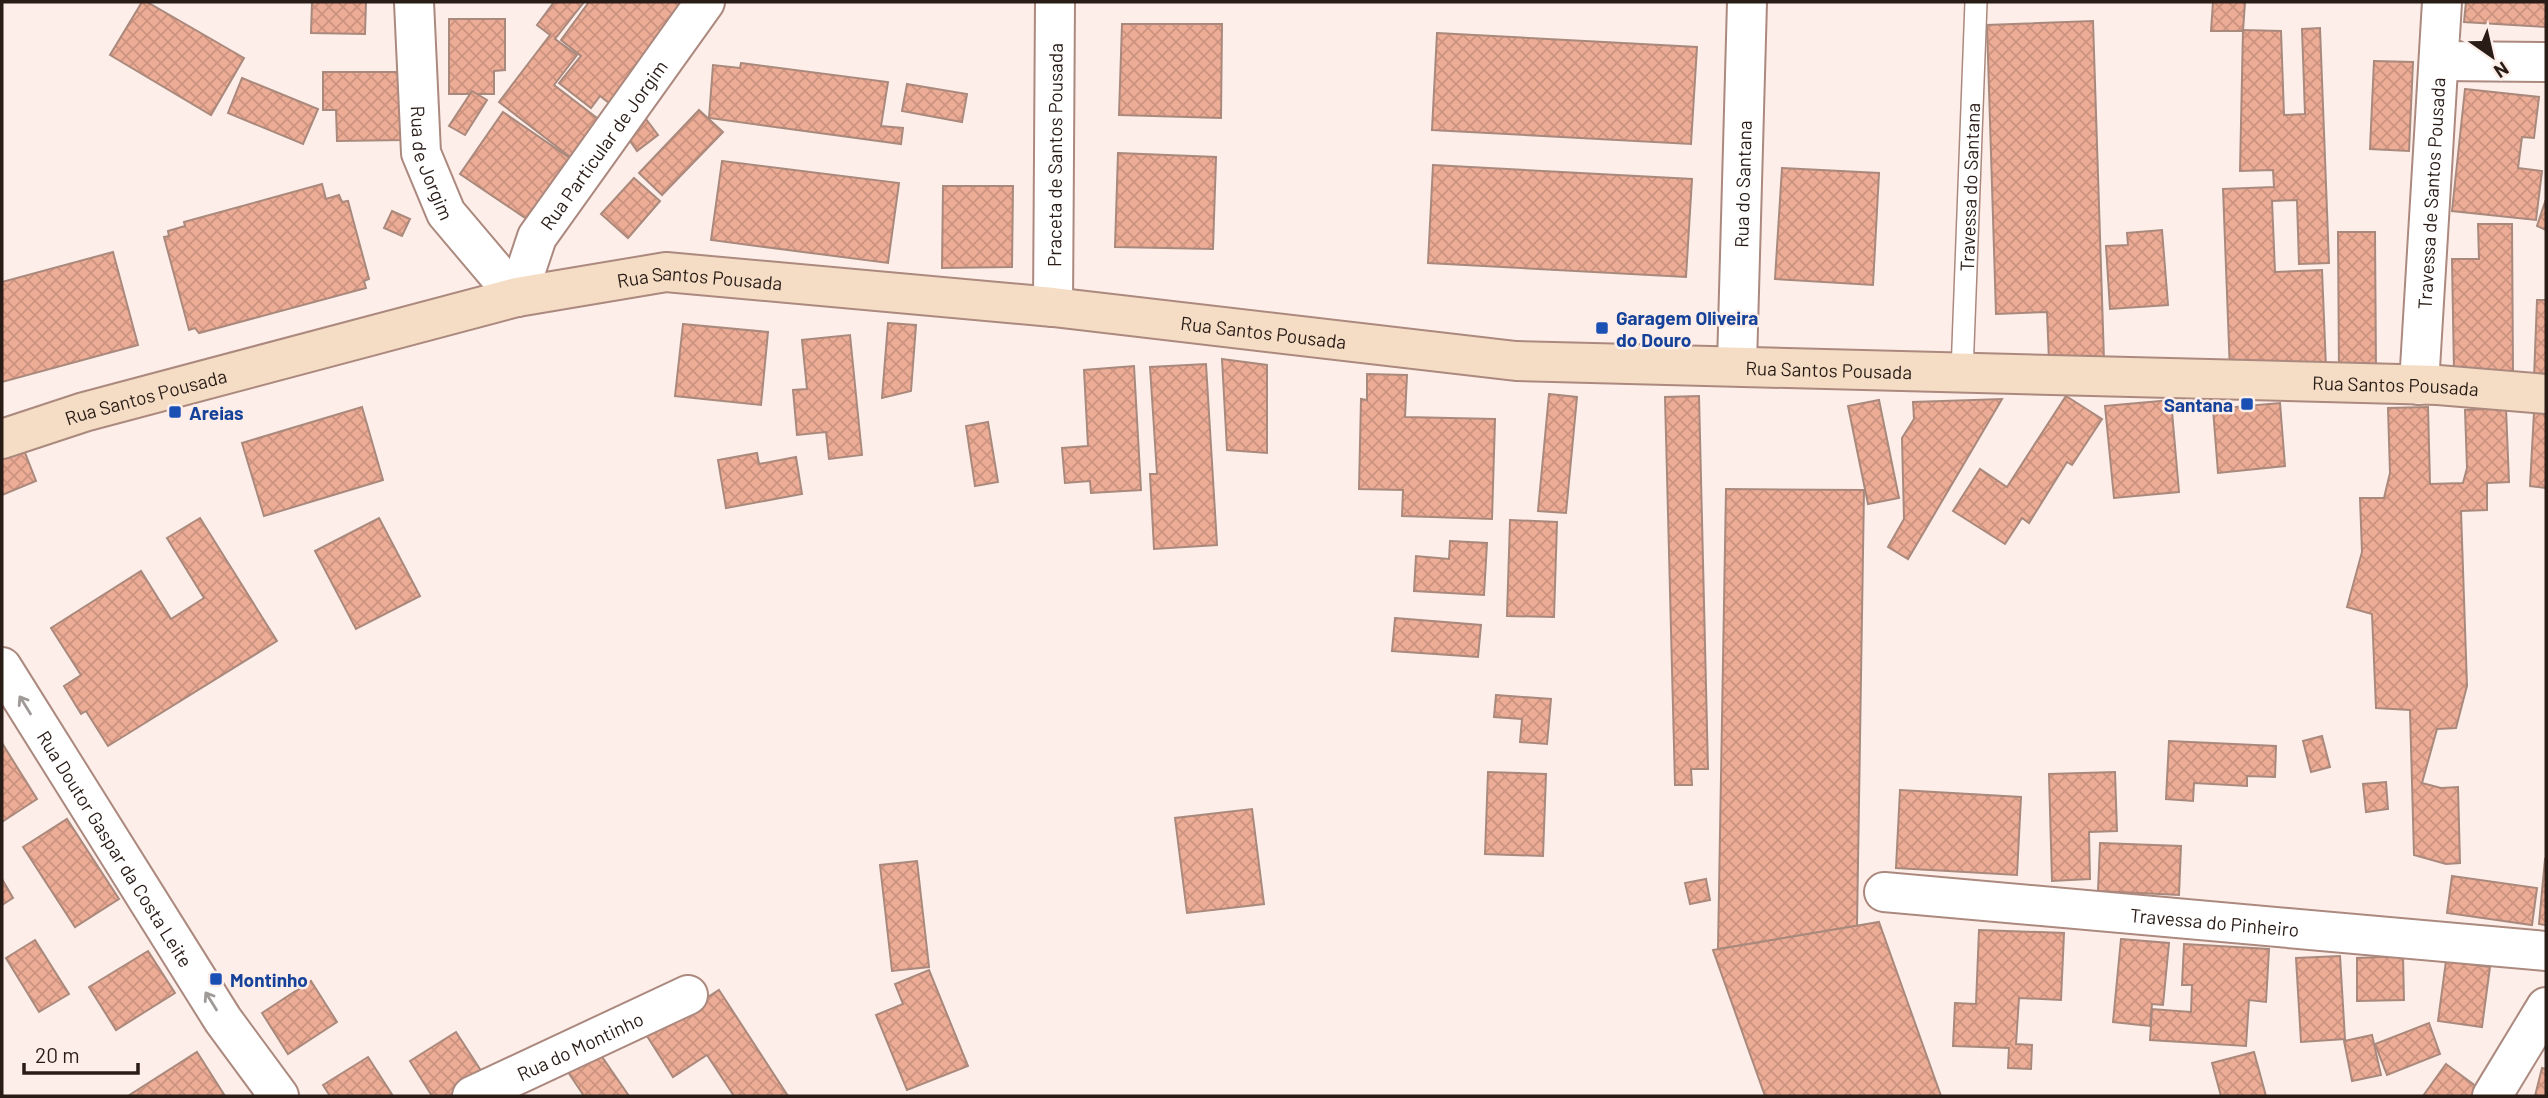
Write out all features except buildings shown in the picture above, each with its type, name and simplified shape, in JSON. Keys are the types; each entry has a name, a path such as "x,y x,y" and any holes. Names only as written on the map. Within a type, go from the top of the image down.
{"street":[{"name":"Rua de Jorgim","path":"414,2 421,153 446,213 517,298"},
{"name":"Rua Particular de Jorgim","path":"517,298 537,237 705,2"},
{"name":"Praceta de Santos Pousada","path":"1053,307 1055,2"},
{"name":"Rua do Santana","path":"1737,364 1747,2"},
{"name":"Travessa de Santos Pousada","path":"2419,385 2417,367 2442,2"},
{"path":"2439,61 2546,62"},
{"name":"Rua Santos Pousada","path":"2,439 84,412 517,298 666,272 1053,307 1516,361 1737,364 2419,385 2546,394"},
{"name":"Rua Doutor Gaspar da Costa Leite","path":"2,667 223,1020 279,1096"},
{"name":"Travessa do Pinheiro","path":"1884,892 2546,951"},
{"name":"Rua do Montinho","path":"472,1096 688,995"},
{"path":"2492,1096 2546,1007"}],"lane":[{"name":"Travessa do Santana","path":"1962,373 1976,2"}],"place":[{"name":"Garagem Oliveira do Douro","path":"1602,328"},
{"name":"Santana","path":"2247,404"},
{"name":"Areias","path":"175,412"},
{"name":"Montinho","path":"216,979"}]}
